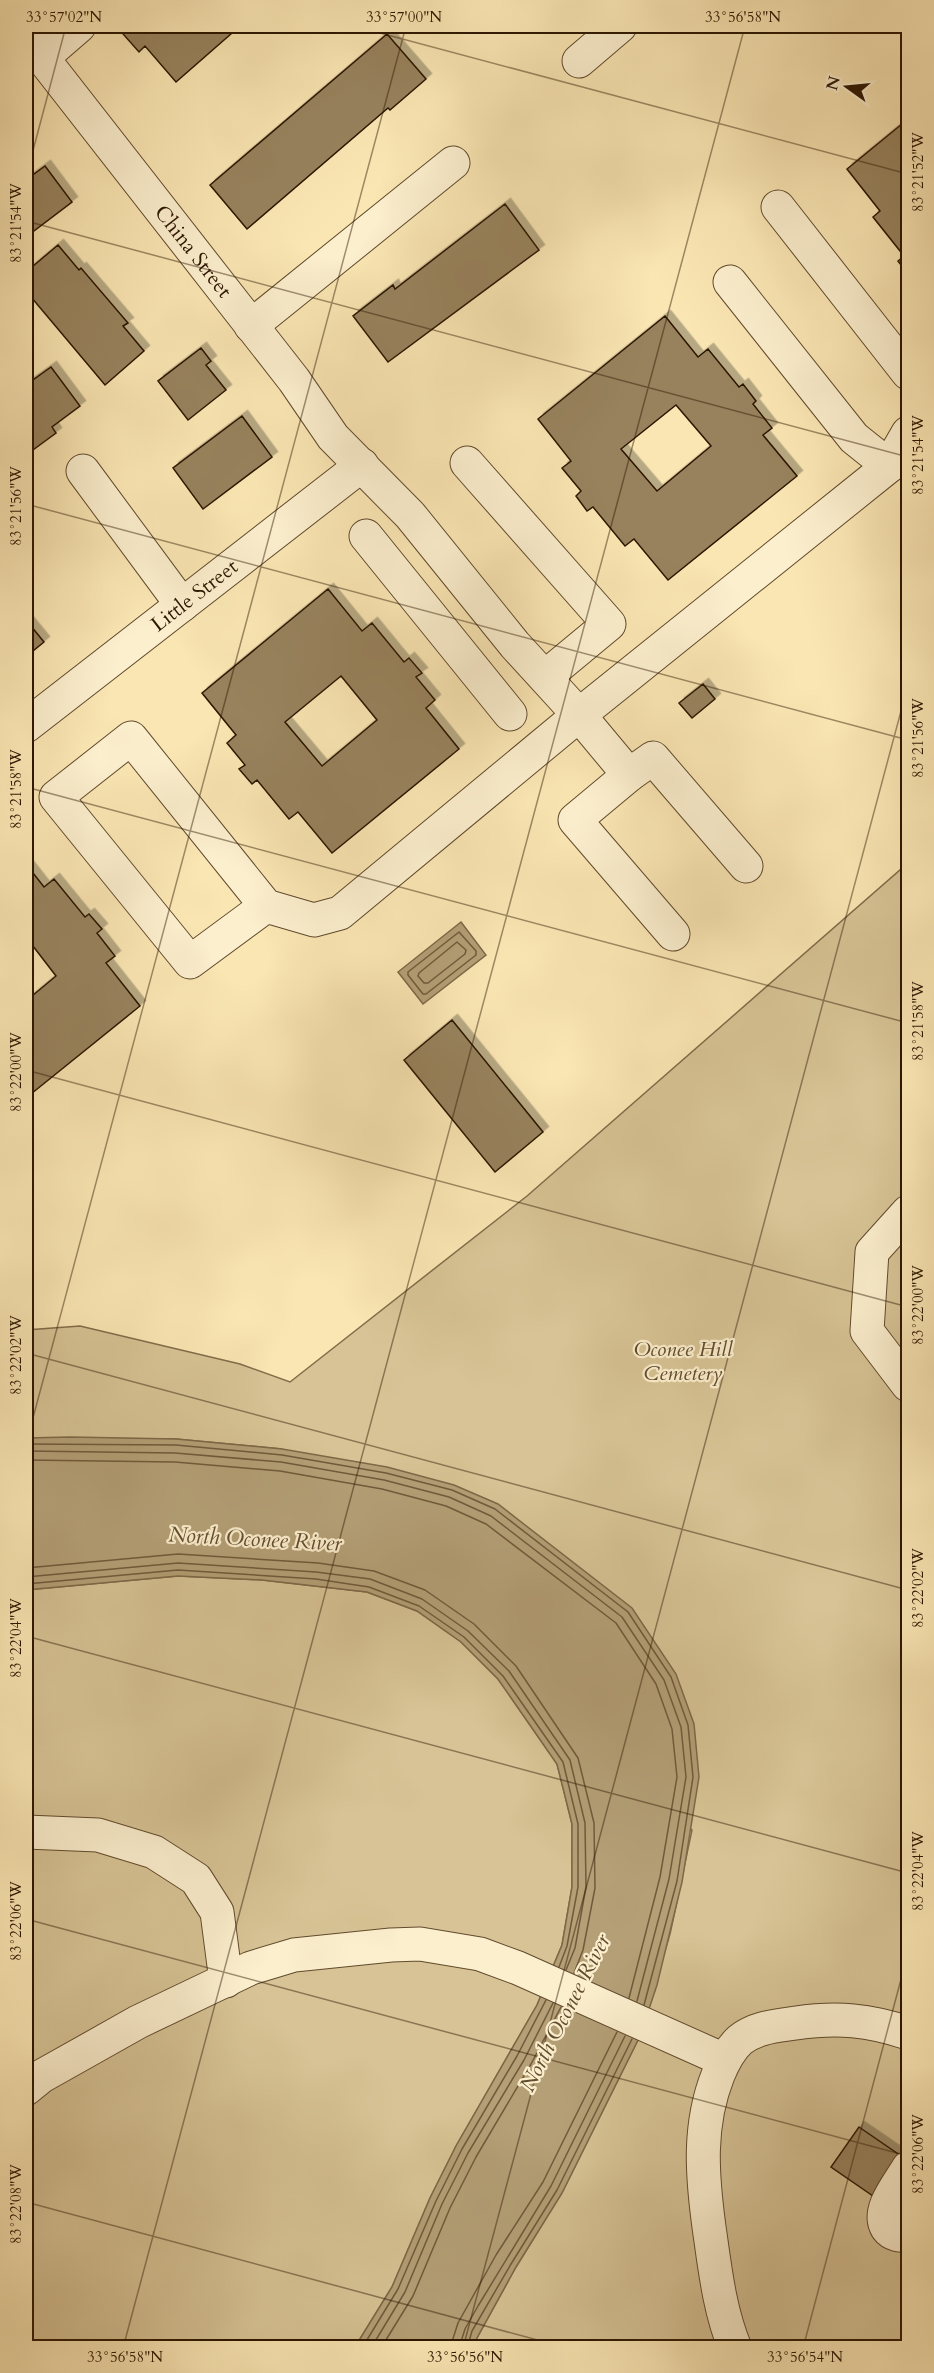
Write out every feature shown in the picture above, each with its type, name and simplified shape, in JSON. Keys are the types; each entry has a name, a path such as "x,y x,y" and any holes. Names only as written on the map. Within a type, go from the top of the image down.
{"street":[{"path":"34,47 79,26"},
{"path":"579,61 620,26"},
{"name":"China Street","path":"34,47 294,380 333,437 410,515 515,645 579,715 629,775"},
{"path":"251,326 453,163"},
{"path":"778,207 909,373"},
{"path":"730,282 854,438 889,466"},
{"path":"266,906 190,962 56,797 131,738 266,906 314,920 340,914 579,715 889,466 909,434"},
{"path":"467,463 609,624 545,677"},
{"name":"Little Street","path":"26,726 362,465"},
{"path":"83,471 182,606"},
{"path":"366,536 510,714"},
{"path":"478,675 515,645"},
{"path":"673,934 575,820 653,758 746,866"},
{"path":"909,1212 872,1251 867,1331 909,1385"},
{"path":"26,1832 98,1834 154,1852 196,1879 217,1912 226,1981"},
{"path":"26,2089 42,2076 138,2022 251,1968 294,1955 391,1945 420,1944 449,1947 480,1954 518,1968 724,2060"},
{"path":"735,2348 727,2329 718,2293 702,2164 703,2135 709,2097 724,2060 740,2040 765,2028 815,2020 856,2020 909,2033"},
{"path":"909,2168 885,2209 884,2223 890,2232 902,2236 909,2235"}],"green space":[{"name":"Oconee Hill Cemetery","path":"908,863 908,2347 472,2347 516,2267 562,2193 640,2036 670,1934 692,1830 282,1449 176,1439 26,1438 26,1330 80,1326 240,1364 290,1382 527,1196"},
{"path":"178,1576 262,1580 367,1592 417,1611 461,1642 498,1679 557,1764 572,1824 572,1887 562,1945 537,2005 456,2146 430,2198 392,2287 355,2347 26,2348 26,1590"}],"water":[{"path":"461,922 486,955 423,1004 398,972"},
{"name":"North Oconee River","path":"26,1438 176,1439 282,1449 387,1467 454,1485 498,1504 632,1608 676,1674 694,1724 699,1777 682,1882 657,1985 640,2036 562,2193 516,2267 472,2347 355,2347 392,2287 430,2198 456,2146 537,2005 562,1945 572,1887 572,1824 557,1764 498,1679 461,1642 417,1611 367,1592 262,1580 178,1576 26,1590"}],"building":[{"path":"116,26 240,26 176,82 145,46 139,52"},
{"path":"387,34 426,79 390,110 388,108 247,229 210,185"},
{"path":"908,119 908,274 898,261 904,256 873,217 880,211 847,169"},
{"path":"45,166 72,202 26,237 26,180"},
{"path":"505,204 539,250 388,362 353,316 393,285 395,289"},
{"path":"58,245 128,323 123,326 144,351 105,385 26,291 26,272"},
{"path":"665,316 698,357 708,349 739,387 743,384 756,401 753,404 772,428 763,435 797,476 668,580 634,539 625,546 593,507 587,511 576,496 581,491 562,468 571,461 538,419","holes":["676,405 711,446 657,491 621,449"]},
{"path":"201,348 211,361 206,365 226,390 188,420 158,381"},
{"path":"51,367 80,406 52,427 56,433 26,455 26,385"},
{"path":"242,416 272,457 203,509 173,468"},
{"path":"328,589 362,631 372,623 404,662 409,658 422,673 416,677 435,700 426,708 459,749 332,853 298,812 289,819 257,780 252,784 239,769 245,765 227,743 236,735 202,693","holes":["341,676 377,720 322,766 285,722"]},
{"path":"26,620 44,642 27,656 26,660"},
{"path":"703,684 715,699 692,718 679,703"},
{"path":"26,864 44,887 54,879 85,917 89,914 102,929 97,933 115,956 106,963 140,1006 26,1098 26,1001 56,976 26,937"},
{"path":"452,1020 543,1132 495,1172 404,1060"},
{"path":"859,2127 901,2156 873,2196 831,2167"}]}
